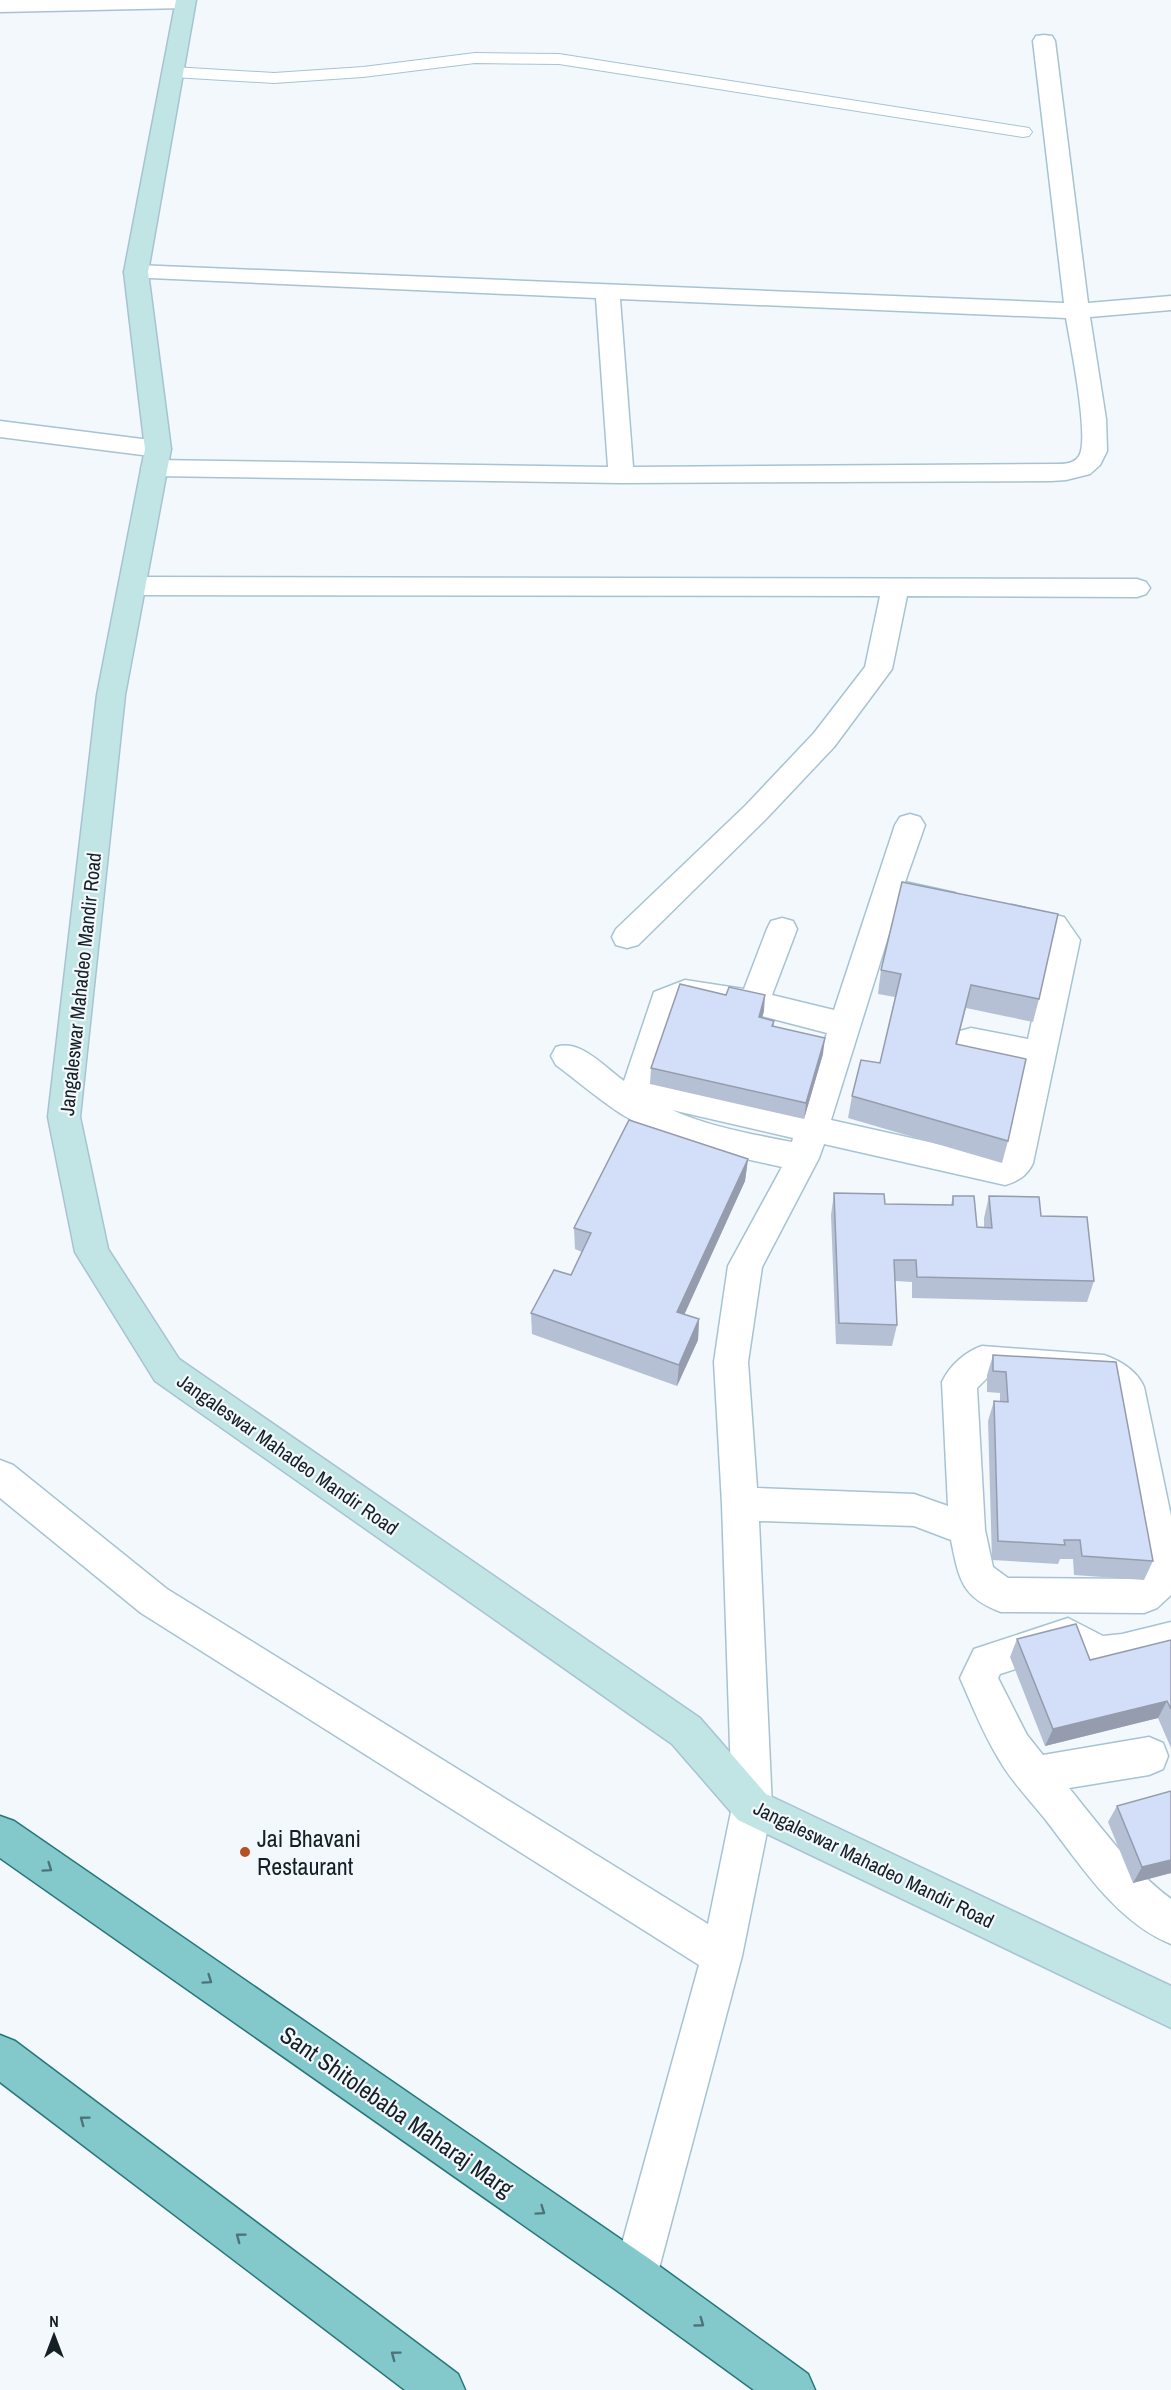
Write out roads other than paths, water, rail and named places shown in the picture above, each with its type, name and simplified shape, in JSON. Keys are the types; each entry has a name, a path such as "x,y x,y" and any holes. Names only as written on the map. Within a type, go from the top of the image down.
{"main road":[{"name":"Jangaleswar Mahadeo Mandir Road","path":"185,1 136,272 156,459 111,695 64,1118 92,1252 168,1370 686,1731 752,1807 1171,2007"},
{"name":"Sant Shitolebaba Maharaj Marg","path":"0,1835 635,2276 792,2390"},
{"path":"0,2056 442,2390"}],"street":[{"path":"0,6 185,1"},
{"path":"0,429 156,459 621,475 1036,473 1069,472 1084,467 1092,458 1095,440 1044,41"},
{"path":"136,272 1077,311 1171,303"},
{"path":"608,292 621,475"},
{"path":"132,586 1137,588"},
{"path":"627,937 756,812 824,740 858,696 878,669 895,588"},
{"path":"635,2276 722,1956 752,1807 740,1504 731,1362 745,1266 808,1144 844,1025 910,825"},
{"path":"567,1056 636,1106 672,1123 724,1140 808,1144 1005,1172 1017,1163 1065,940 1053,925 888,889"},
{"path":"754,1002 782,929"},
{"path":"808,1144 651,1093 639,1083 665,1000 685,992 754,1002 844,1025"},
{"path":"971,1040 1040,1054"},
{"path":"982,1361 1104,1370 1127,1387 1165,1577 1144,1596 1001,1595 977,1576 967,1530 960,1382 982,1361"},
{"path":"0,1476 154,1601 722,1956"},
{"path":"740,1504 914,1510 967,1530"},
{"path":"1171,1639 1111,1653 1096,1652 1083,1642 1068,1635 987,1661 979,1678 1013,1748 1034,1775 1108,1867 1138,1899 1171,1924"},
{"path":"1034,1775 1149,1756"}],"lane":[{"path":"173,72 274,78 363,72 475,58 559,60 1023,132"}],"place":[{"name":"Jai Bhavani Restaurant","path":"245,1852"}]}
